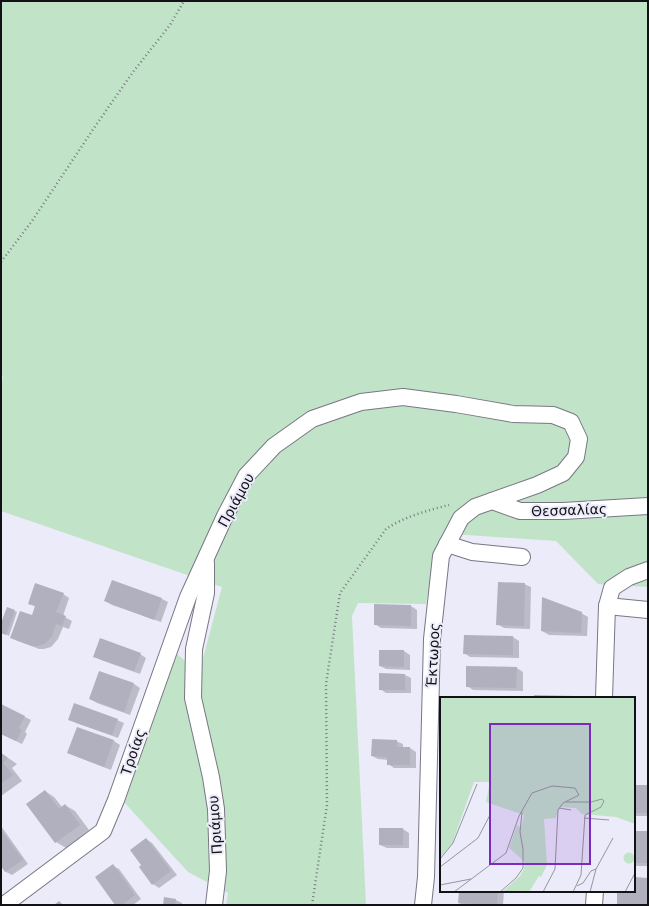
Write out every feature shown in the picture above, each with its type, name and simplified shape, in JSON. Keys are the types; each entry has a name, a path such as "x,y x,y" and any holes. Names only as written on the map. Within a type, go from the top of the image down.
{"street":[{"name":"Πριάμου","path":"214,905 218,871 216,809 211,777 193,698 194,649 206,593 206,557 246,476 274,446 312,420 361,402 403,397 456,404 512,414 553,415 571,422 579,439 576,457 563,473 537,486 492,501"},
{"name":"Θεσσαλίας","path":"492,501 520,511 563,511 648,506"},
{"name":"Έκτωρος","path":"423,905 426,877 432,639 441,556 461,518 475,507 492,501"},
{"path":"447,544 472,552 522,557"},
{"name":"Τροίας","path":"4,905 103,831 116,800 188,597 206,557"},
{"path":"604,697 607,606 612,588 629,577 648,570"},
{"path":"607,606 648,610"},
{"path":"594,905 595,892"}],"path":[{"path":"1,262 32,221 133,72 170,25 184,1"},
{"path":"312,905 327,805 326,684 340,593 386,529 395,523 450,505 475,507"}],"green space":[{"path":"1,1 648,1 648,587 598,584 556,541 452,534 434,554 426,604 358,603 352,616 366,905 226,905 228,893 188,872 123,801 143,751 177,654 199,673 222,587 1,511 1,388 3,376 1,375"}],"building":[{"path":"112,580 162,598 154,620 104,601"},
{"path":"498,582 525,583 524,626 496,625"},
{"path":"35,583 64,593 56,612 66,616 62,626 56,624 52,636 45,644 32,646 10,638 20,611 32,615 35,606 28,604"},
{"path":"542,597 582,612 581,633 541,631"},
{"path":"374,604 411,605 411,626 374,625"},
{"path":"7,607 15,610 6,635 1,633 1,623"},
{"path":"464,635 513,636 513,655 463,654"},
{"path":"100,638 141,653 134,671 93,657"},
{"path":"379,650 404,650 404,667 379,666"},
{"path":"466,666 517,667 516,688 466,687"},
{"path":"99,671 134,683 124,712 89,699"},
{"path":"379,673 405,674 405,690 379,690"},
{"path":"534,695 576,696 576,697 534,697"},
{"path":"74,703 118,719 112,735 68,720"},
{"path":"1,704 25,716 19,728 22,730 16,741 1,734"},
{"path":"77,727 114,740 104,767 67,753"},
{"path":"372,739 397,740 397,747 410,747 410,765 387,765 387,757 371,756"},
{"path":"1,753 8,758 3,763 13,775 1,784"},
{"path":"635,785 648,785 648,813 635,813"},
{"path":"45,790 59,809 65,804 80,825 55,843 26,804"},
{"path":"379,828 403,828 403,845 379,845"},
{"path":"1,830 23,860 5,872 1,866"},
{"path":"635,831 648,831 648,863 635,863"},
{"path":"146,838 171,871 152,885 139,867 141,865 130,850"},
{"path":"113,864 135,895 122,905 115,905 95,877"},
{"path":"635,877 648,878 648,905 617,905 617,892 635,892"},
{"path":"459,892 498,892 497,905 458,903"},
{"path":"164,897 176,899 175,905 163,905"},
{"path":"59,901 63,905 54,905"}]}
